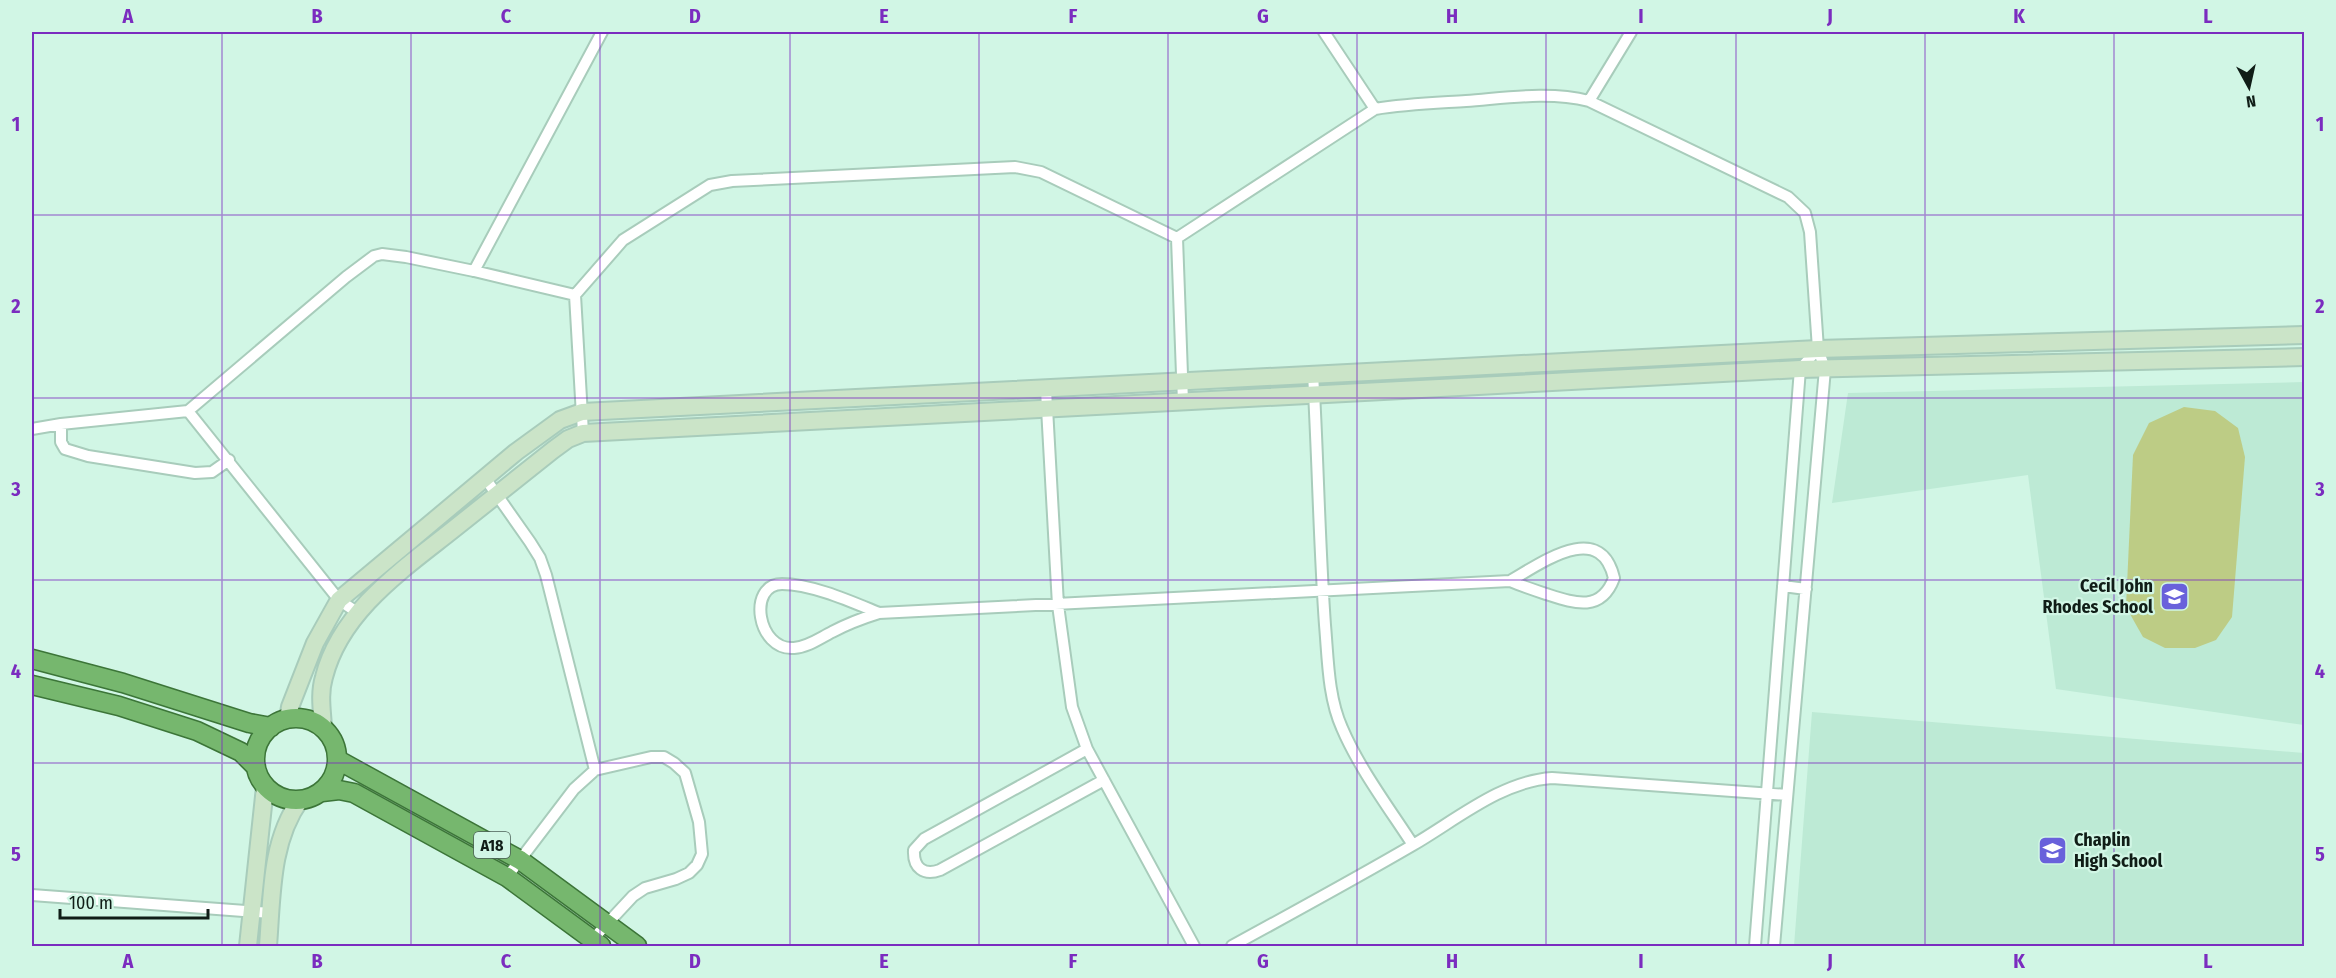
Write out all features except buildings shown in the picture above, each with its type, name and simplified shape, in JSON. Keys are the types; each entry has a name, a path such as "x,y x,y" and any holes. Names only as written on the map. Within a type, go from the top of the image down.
{"highway":[{"path":"32,659 123,683 249,723 271,727"},
{"path":"32,685 119,706 197,731 241,752 256,767 266,787 278,796 300,800"},
{"path":"256,767 255,752 261,738 271,727 288,719 306,719 323,727 334,742 338,760 333,778 322,792"},
{"name":"A18","path":"338,760 520,860 637,946"},
{"name":"A18","path":"300,800 322,792 339,790 354,794 507,877 597,943"}],"main road":[{"path":"288,719 290,707 315,643 339,600 485,478 560,420 582,412 1818,349 2304,335"},
{"path":"323,727 321,698 324,675 340,640 358,613 411,563 497,494 568,439 583,433 1800,369 2304,357"},
{"path":"248,946 250,912 266,787"},
{"path":"268,946 278,846 292,812 300,800"}],"street":[{"path":"474,271 602,32"},
{"path":"1324,32 1375,109"},
{"path":"1589,101 1630,32"},
{"path":"1177,238 1375,109 1538,95 1570,96 1589,101 1788,197 1805,213 1810,232 1818,349 1825,369 1774,946"},
{"path":"583,433 575,295 623,240 710,185 732,181 1015,167 1041,172 1177,238"},
{"path":"1177,238 1184,402"},
{"path":"32,429 188,411 374,256 382,254 474,271 575,295"},
{"path":"1755,946 1800,369 1818,349"},
{"path":"1313,374 1329,672 1341,727 1413,846"},
{"path":"1046,390 1058,604 1072,707 1087,749 1194,946"},
{"path":"188,411 339,600 358,613"},
{"path":"61,424 61,442 65,449 88,456 195,473 213,472 229,460"},
{"path":"485,478 535,550 546,575 595,770"},
{"path":"879,613 806,587 781,584 771,587 763,594 761,610 762,625 767,635 780,646 792,648 804,646 860,619 879,613 1510,581 1578,603 1591,602 1603,597 1611,587 1614,578 1607,559 1594,550 1585,548 1568,550 1510,581"},
{"path":"1784,586 1806,590"},
{"path":"1087,749 924,839 914,850 916,865 928,872 940,870 1104,780"},
{"path":"507,877 574,789 595,770 651,757 664,758 674,763 685,772 689,783 702,843 702,854 698,866 689,873 645,888 633,896 607,923 597,943"},
{"path":"1232,946 1413,846 1513,786 1532,780 1552,778 1787,795"},
{"path":"32,895 271,913"}],"shaded area":[{"name":"Cecil John Rhodes School","path":"2304,382 2304,725 2056,689 2028,475 1832,503 1848,393"},
{"name":"Chaplin High School","path":"1812,712 2304,753 2304,946 1794,946"}],"green space":[{"path":"2184,407 2215,411 2238,428 2245,457 2232,617 2216,640 2195,648 2165,648 2143,637 2126,607 2133,455 2149,423"}],"place":[{"name":"Cecil John Rhodes School","path":"2174,596"},
{"name":"Chaplin High School","path":"2053,850"}]}
